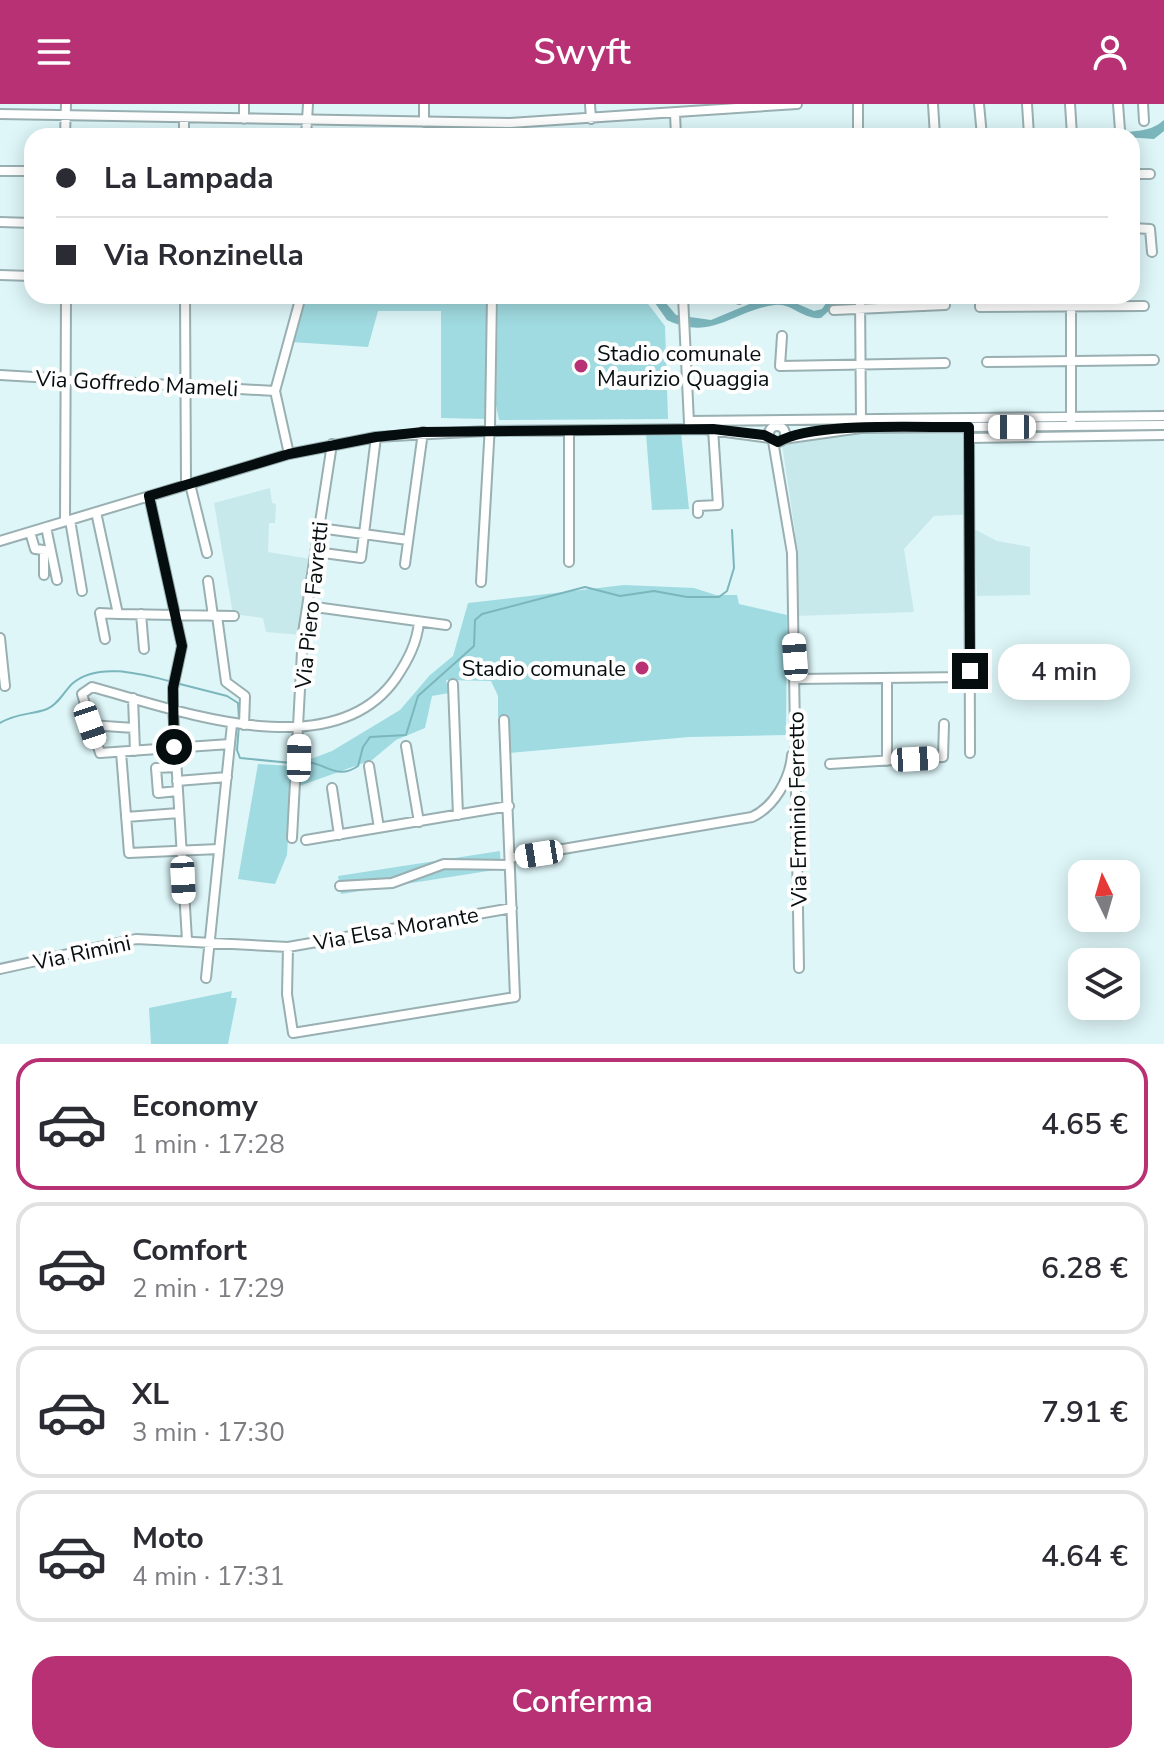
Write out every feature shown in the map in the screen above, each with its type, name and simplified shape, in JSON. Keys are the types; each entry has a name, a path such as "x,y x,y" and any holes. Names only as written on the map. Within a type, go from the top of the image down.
{"street":[{"path":"65,128 66,104"},
{"path":"125,104 125,116"},
{"path":"244,104 244,119"},
{"path":"307,128 308,104"},
{"path":"424,104 424,122"},
{"path":"590,104 591,119"},
{"path":"657,104 657,115"},
{"path":"0,114 11,109 66,115 424,122 591,119 675,114 720,107 797,104"},
{"path":"858,104 858,128"},
{"path":"933,104 934,128"},
{"path":"979,104 981,128"},
{"path":"1027,104 1029,128"},
{"path":"1070,104 1072,128"},
{"path":"1118,104 1120,128"},
{"path":"1143,104 1144,121"},
{"path":"675,114 676,128"},
{"path":"184,118 184,128"},
{"path":"0,171 24,171"},
{"path":"1140,174 1150,174"},
{"path":"0,222 24,223"},
{"path":"1140,228 1150,229 1152,252"},
{"path":"0,275 24,276"},
{"path":"66,304 68,521 82,591"},
{"path":"185,304 188,485 207,553"},
{"path":"289,454 275,391 299,304"},
{"path":"481,582 490,431 492,304"},
{"path":"683,304 689,425"},
{"path":"860,304 861,423"},
{"path":"980,304 980,307 1097,304"},
{"path":"1136,304 1144,306"},
{"path":"834,310 945,305"},
{"path":"1071,307 1071,422"},
{"path":"782,336 780,366 945,363"},
{"path":"987,362 1154,360"},
{"name":"Via Goffredo Mameli","path":"0,375 275,391"},
{"path":"689,425 776,437 861,423 969,427 1164,416"},
{"path":"0,541 289,454 332,444 423,432 861,423 1164,425"},
{"path":"969,427 970,753"},
{"path":"776,437 781,428 801,434"},
{"path":"698,513 698,506 718,505 713,429"},
{"path":"569,431 569,562"},
{"path":"405,564 423,432"},
{"path":"969,438 1164,435"},
{"path":"316,552 361,558 376,437"},
{"name":"Via Erminio Ferretto","path":"776,437 792,553 799,968"},
{"name":"Via Piero Favretti","path":"292,838 308,606 332,444"},
{"path":"149,496 178,615 182,646 174,684 173,708 187,940"},
{"path":"96,512 118,614"},
{"path":"46,527 57,580"},
{"path":"319,528 408,540"},
{"path":"30,532 35,549 44,550 44,575"},
{"path":"206,978 230,744 245,696 226,682 208,581"},
{"path":"308,606 446,625"},
{"path":"105,639 100,613 234,616"},
{"path":"141,614 144,649"},
{"path":"230,744 100,753 82,694 87,688 238,725 315,727 378,699 412,652 419,622"},
{"path":"0,638 5,686"},
{"path":"796,679 967,677"},
{"path":"887,678 887,761"},
{"path":"453,684 458,815"},
{"path":"133,698 135,751"},
{"path":"284,948 293,1033 515,997 504,720"},
{"path":"830,764 943,757 944,724"},
{"path":"90,725 134,728"},
{"path":"406,746 419,822"},
{"path":"340,886 392,883 444,864 510,862 752,817 774,800 788,774 793,746"},
{"path":"121,752 129,853 219,849"},
{"path":"369,766 379,828"},
{"path":"176,767 156,768 158,793 178,791"},
{"path":"177,781 227,777"},
{"path":"332,788 339,835"},
{"path":"306,840 509,806"},
{"path":"126,817 179,813"},
{"name":"Via Elsa Morante","path":"284,948 512,908"},
{"name":"Via Rimini","path":"0,969 136,939 284,948"}],"shaded area":[{"path":"1164,120 1164,131 1154,139 1140,138 1140,131"},
{"path":"301,304 488,304 487,419 441,418 441,311 378,311 368,347 291,342"},
{"name":"Stadio comunale Maurizio Quaggia","path":"498,304 648,304 665,326 668,419 499,420 496,405"},
{"path":"656,304 667,304 676,315 711,320 749,304 798,304 814,311 822,309 825,304 836,304 821,318 775,305 697,328 667,320"},
{"path":"973,432 974,514 934,516 904,549 914,612 795,616 795,532 782,444 787,435"},
{"path":"681,433 689,509 652,510 646,434"},
{"path":"270,488 272,503 276,504 275,523 269,523 268,552 311,559 302,635 266,632 263,618 233,614 214,503"},
{"path":"974,529 997,541 1030,547 1030,595 977,596"},
{"name":"Stadio comunale","path":"624,585 694,588 716,595 737,595 739,604 787,615 786,735 689,737 509,753 507,717 498,717 498,696 491,681 446,680 449,693 432,696 425,728 396,740 372,760 291,789 287,855 275,884 238,879 258,764 292,766 332,751 400,710 430,675 453,656 468,603"},
{"path":"500,851 501,869 341,894 338,876"},
{"path":"232,991 231,998 237,998 228,1044 151,1044 149,1008"}],"waterway":[{"path":"298,762 343,772 358,766 363,747 370,737 406,735 418,696 474,646 475,620 482,614 585,587 620,596 654,591 687,597 719,597 727,591 734,568 732,530"},
{"path":"0,723 47,709 73,683 95,673 120,672 169,681"},
{"path":"176,683 227,696 238,703 239,719"},
{"path":"239,725 237,750 240,758 291,763"}],"place":[{"name":"Stadio comunale Maurizio Quaggia","path":"581,366"},
{"name":"Stadio comunale","path":"642,668"}],"route":[{"path":"174,747 173,688 182,646 149,496 289,454 332,444 423,432 703,429 764,435 778,442 793,434 849,429 969,427 970,671"}]}
